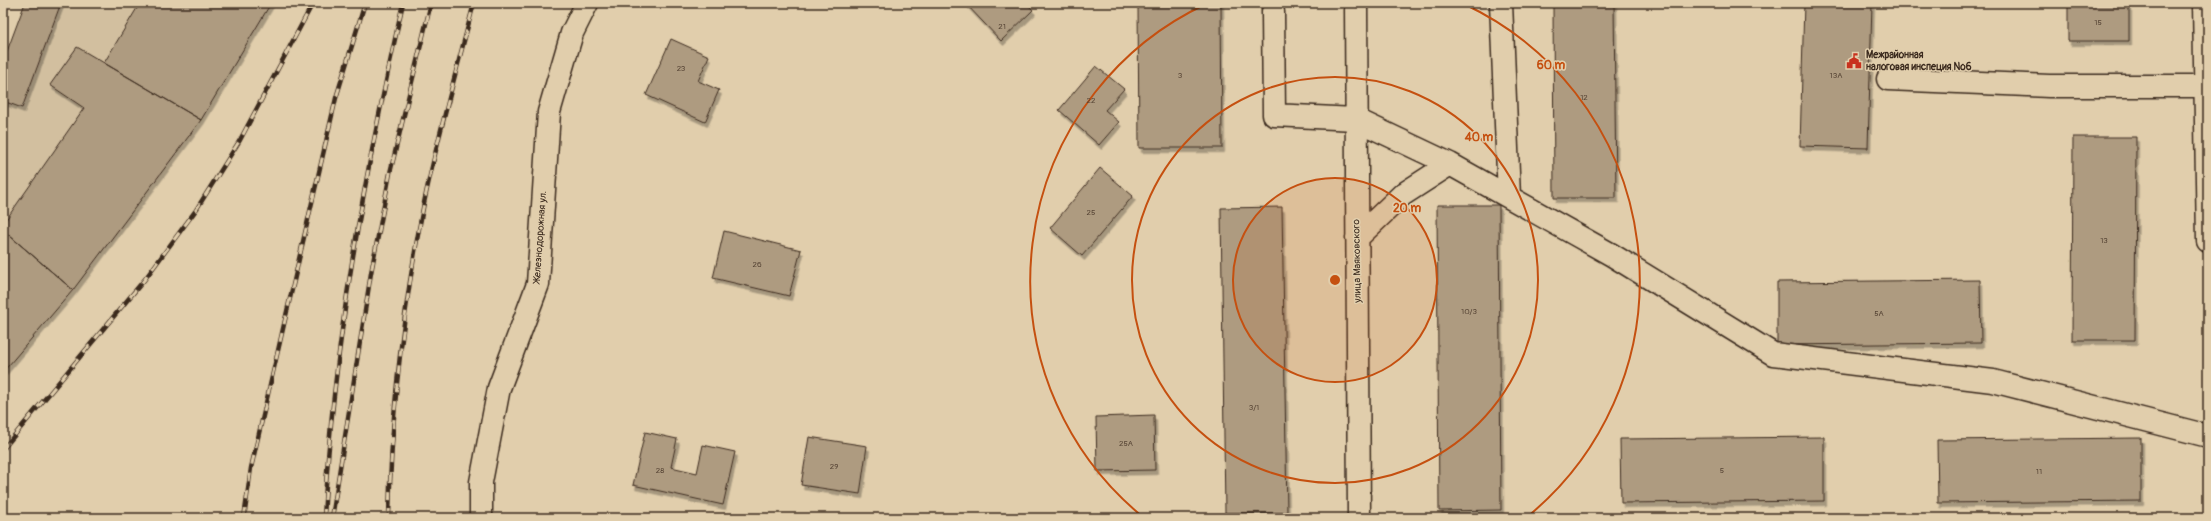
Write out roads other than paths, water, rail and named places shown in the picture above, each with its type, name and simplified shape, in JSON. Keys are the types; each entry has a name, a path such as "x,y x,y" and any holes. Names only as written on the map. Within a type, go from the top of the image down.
{"street":[{"name":"Железнодорожная ул.","path":"481,518 481,482 498,388 538,284 549,112 572,33 587,3"},
{"name":"улица Маяковского","path":"1356,3 1355,120 1359,518"},
{"path":"1501,3 1509,197"},
{"path":"2204,3 2208,241"},
{"path":"1273,12 1274,115 1355,120 1450,164 1612,255 1773,354 1993,381 2208,436"},
{"path":"1888,79 2049,86 2205,86"},
{"path":"1357,238 1402,195 1450,164"}],"railway":[{"path":"3,449 145,279 196,210 240,140 313,3"},
{"path":"244,518 251,468 336,98 365,3"},
{"path":"324,518 328,453 343,323 364,194 403,3"},
{"path":"332,518 371,273 390,173 431,3"},
{"path":"389,518 392,439 410,280 429,178 474,3"}],"place":[{"name":"Межрайонная налоговая инспеция №6","path":"1854,61"}]}
